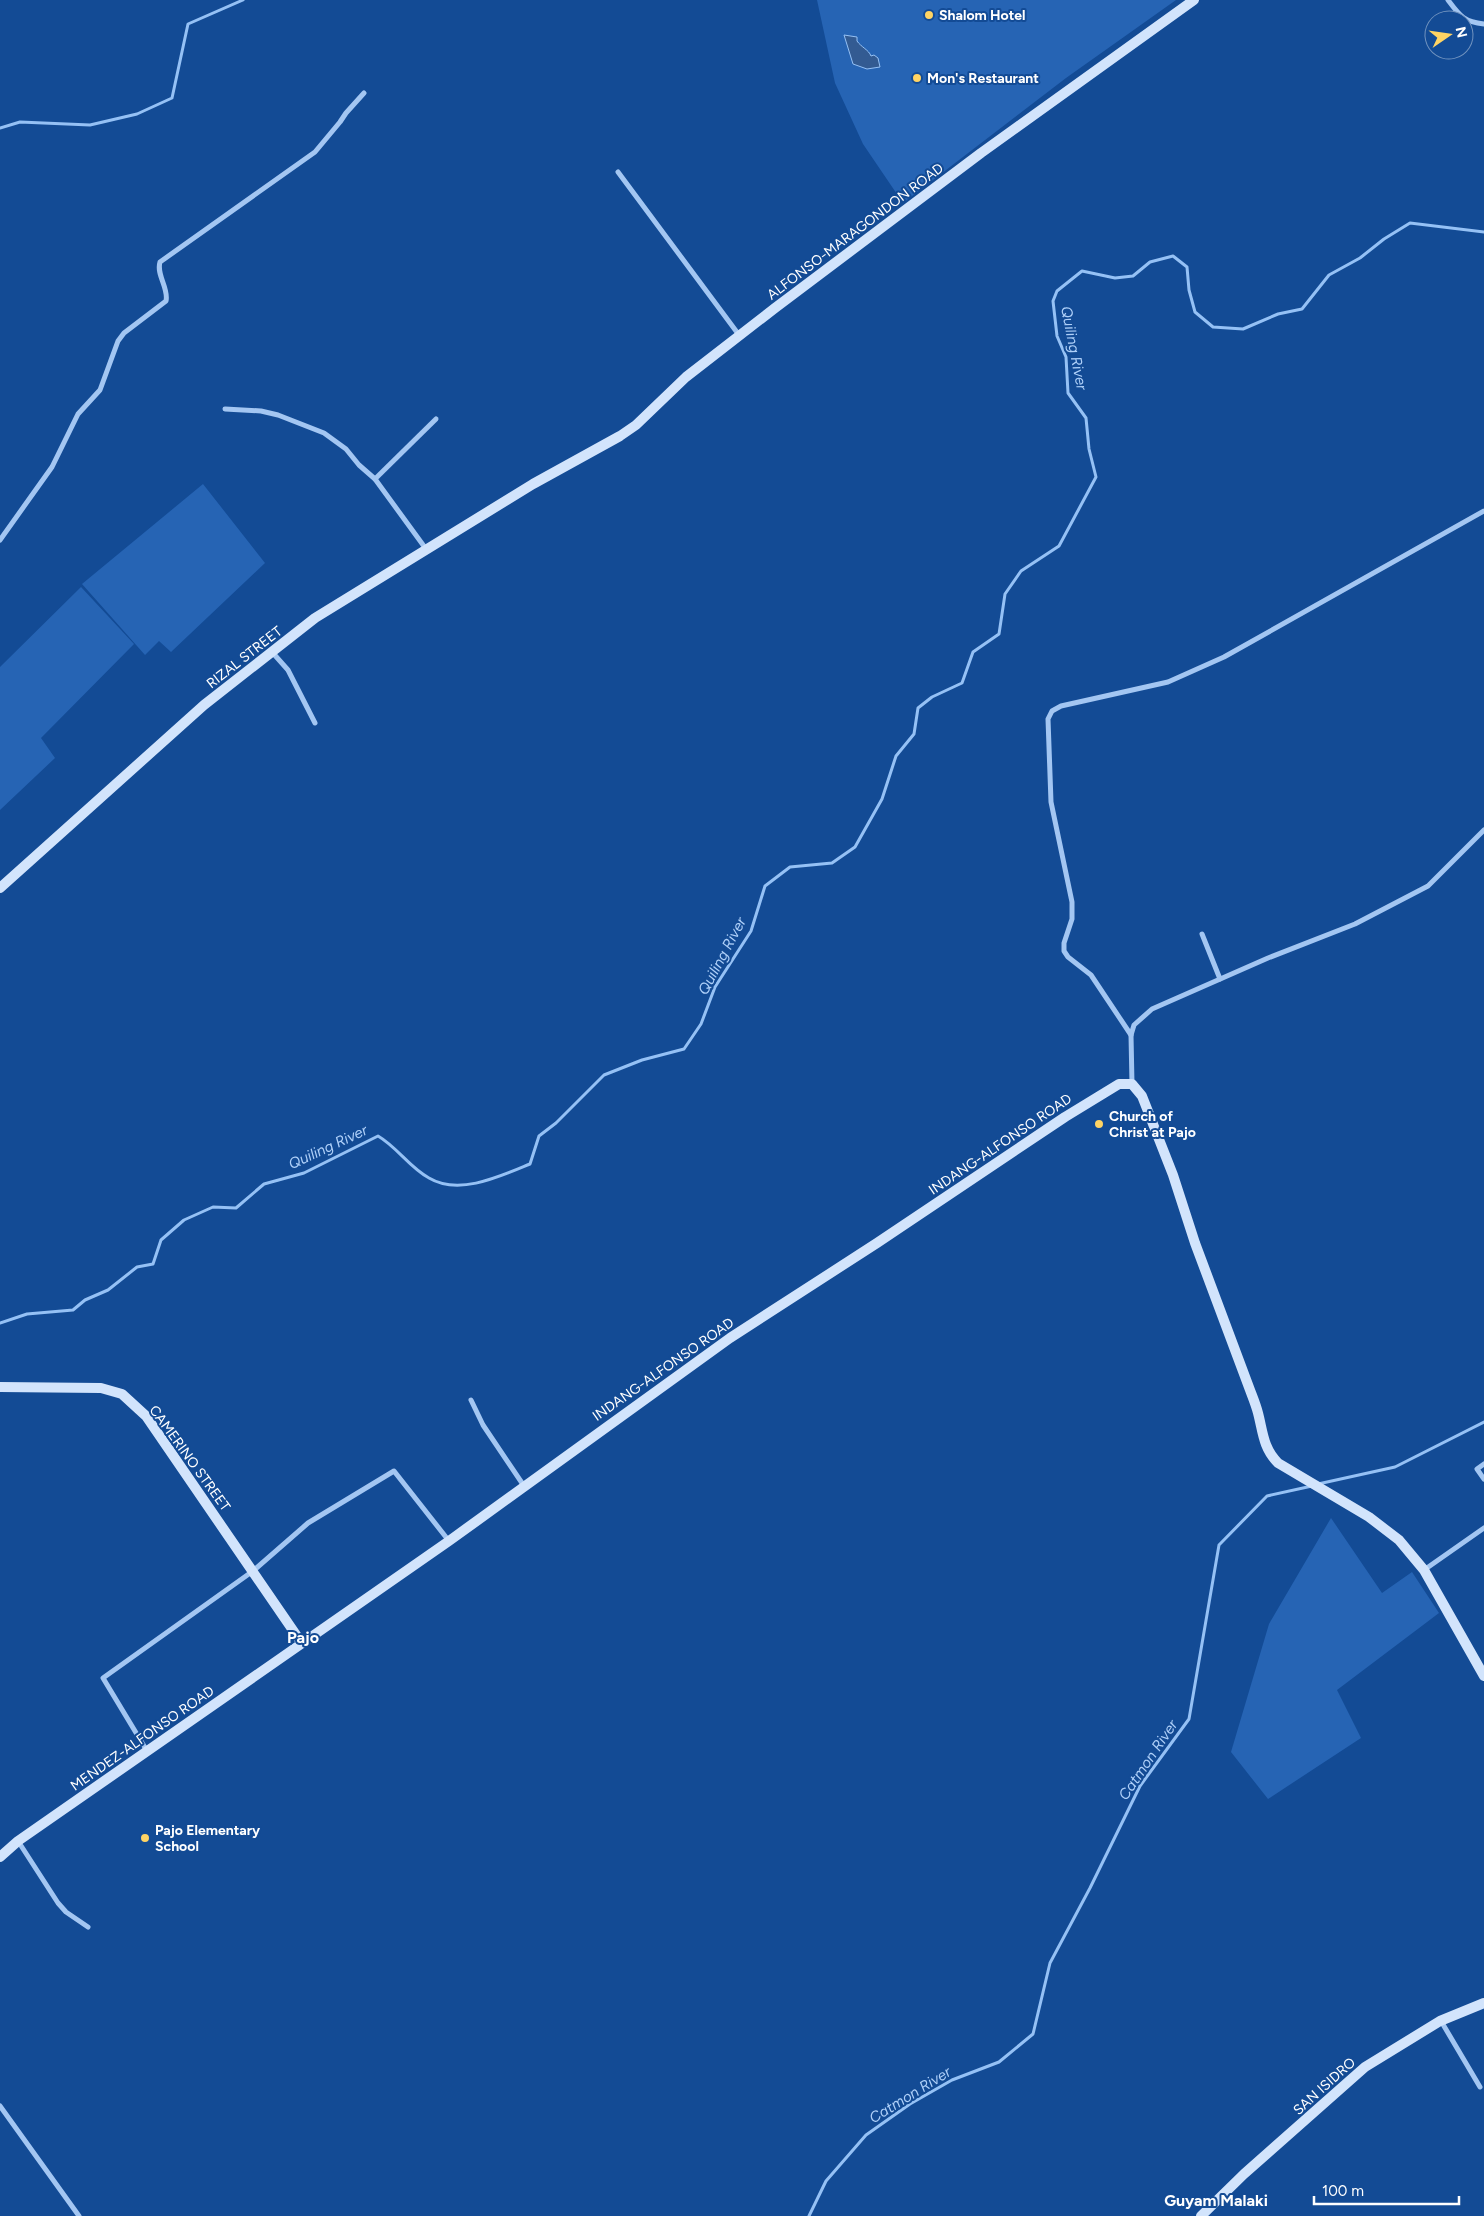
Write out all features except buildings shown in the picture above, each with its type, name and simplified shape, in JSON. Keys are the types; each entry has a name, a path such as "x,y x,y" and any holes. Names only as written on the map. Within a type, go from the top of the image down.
{"main road":[{"name":"ALFONSO-MARAGONDON ROAD","path":"533,484 620,436 636,425 686,377 981,153 1194,0"},
{"name":"RIZAL STREET","path":"0,888 204,705 315,618 533,484"},
{"name":"INDANG-ALFONSO ROAD","path":"301,1642 449,1541 730,1338 877,1243 1065,1116 1119,1084 1132,1084"},
{"path":"1132,1084 1142,1096 1173,1175 1195,1243 1253,1398 1262,1438 1270,1455 1278,1463 1369,1517 1399,1540 1424,1570 1484,1676"},
{"name":"CAMERINO STREET","path":"0,1387 101,1388 122,1394 146,1416 301,1642"},
{"name":"MENDEZ-ALFONSO ROAD","path":"0,1857 18,1841 301,1642"},
{"name":"SAN ISIDRO","path":"1201,2216 1244,2174 1365,2067 1440,2020 1484,2003"}],"street":[{"path":"1448,0 1459,15 1469,23 1484,24"},
{"path":"0,540 52,467 78,414 100,390 118,341 124,333 166,301 160,262 315,152 364,93"},
{"path":"618,172 740,336"},
{"path":"225,409 270,413 324,433 346,449 359,465 375,478 426,550"},
{"path":"375,478 436,419"},
{"path":"1131,1035 1091,975 1068,957 1064,951 1064,943 1072,919 1072,902 1051,802 1048,718 1052,712 1061,706 1168,682 1224,657 1484,511"},
{"path":"272,652 288,670 315,723"},
{"path":"1132,1084 1131,1035 1134,1024 1152,1009 1355,924 1428,886 1484,830"},
{"path":"1202,934 1220,979"},
{"path":"472,1400 483,1425 524,1486"},
{"path":"1484,1464 1477,1469 1484,1479"},
{"path":"147,1751 104,1678 253,1571 308,1523 394,1472 449,1541"},
{"path":"1424,1570 1484,1528"},
{"path":"18,1841 58,1903 66,1912 88,1927"},
{"path":"1440,2020 1480,2087"},
{"path":"0,2106 79,2216"}],"shaded area":[{"path":"817,0 1176,0 1066,78 903,203 863,144 835,83"},
{"path":"844,35 857,37 857,41 871,56 874,55 878,58 880,67 867,69 853,64"},
{"path":"203,484 265,563 171,652 159,641 145,655 82,584"},
{"path":"81,587 134,644 41,738 55,758 0,810 0,667"},
{"path":"1331,1518 1382,1593 1412,1572 1439,1613 1337,1690 1361,1738 1268,1799 1231,1752 1269,1624"}],"waterway":[{"path":"0,128 20,122 90,125 137,114 172,98 188,24 243,0"},
{"name":"Quiling River","path":"0,1323 27,1314 73,1310 85,1300 108,1290 137,1267 153,1264 161,1240 184,1220 213,1207 236,1208 264,1184 304,1173 378,1136 422,1174 441,1183 466,1185 506,1174 530,1164 539,1136 556,1123 604,1075 642,1060 684,1049 701,1024 715,987 751,931 765,886 790,867 832,863 855,847 882,799 896,756 914,734 918,708 932,697 962,683 973,652 999,634 1005,594 1021,571 1059,546 1096,477 1089,449 1086,418 1068,393 1066,357 1057,336 1053,301 1057,291 1082,271 1115,278 1133,276 1150,262 1173,256 1187,267 1189,290 1195,312 1213,327 1243,329 1278,314 1302,309 1329,275 1360,258 1384,239 1410,223 1484,232"},
{"name":"Catmon River","path":"1318,1484 1395,1467 1484,1422"},
{"name":"Catmon River","path":"809,2216 826,2181 866,2135 910,2104 952,2080 999,2062 1033,2034 1050,1963 1090,1888 1140,1786 1189,1719 1219,1545 1267,1496 1312,1486"}],"place":[{"name":"Shalom Hotel","path":"929,15"},
{"name":"Mon's Restaurant","path":"917,78"},
{"name":"Church of Christ at Pajo","path":"1099,1124"},
{"name":"Pajo Elementary School","path":"145,1838"}],"district":[{"name":"Pajo","path":"303,1637"},
{"name":"Guyam Malaki","path":"1216,2200"}]}
